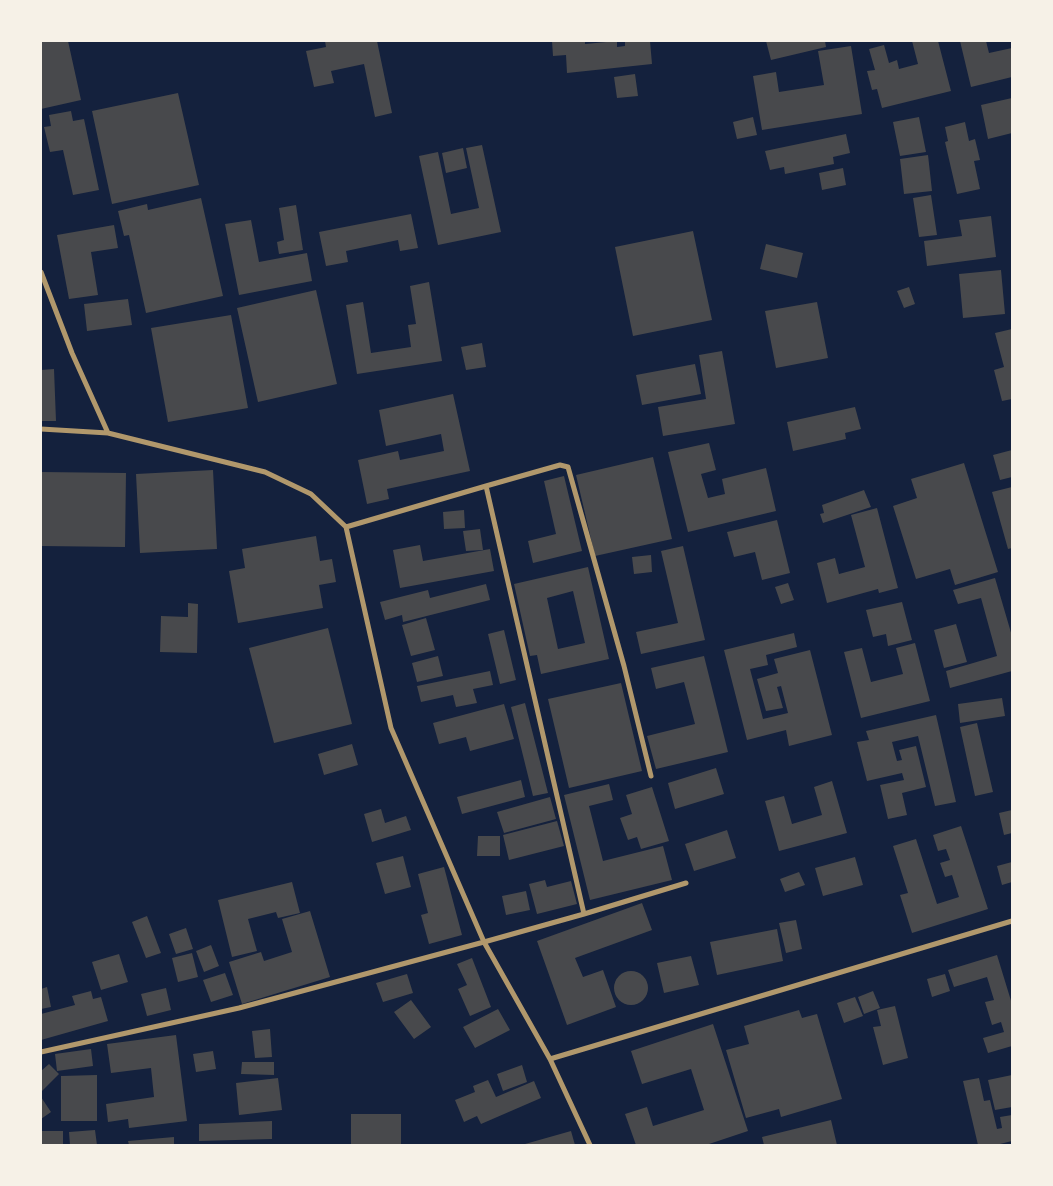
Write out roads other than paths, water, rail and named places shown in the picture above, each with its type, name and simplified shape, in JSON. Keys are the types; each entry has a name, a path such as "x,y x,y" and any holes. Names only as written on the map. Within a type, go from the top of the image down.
{"street":[{"path":"41,272 72,353 108,433"},
{"path":"41,429 108,433 265,472 311,494 346,527 391,728 484,942 550,1059 590,1145"},
{"path":"346,527 560,465 568,467 624,666 651,776"},
{"path":"486,486 584,914"},
{"path":"41,1052 239,1008 484,942 686,883"},
{"path":"550,1059 1012,921"}]}
